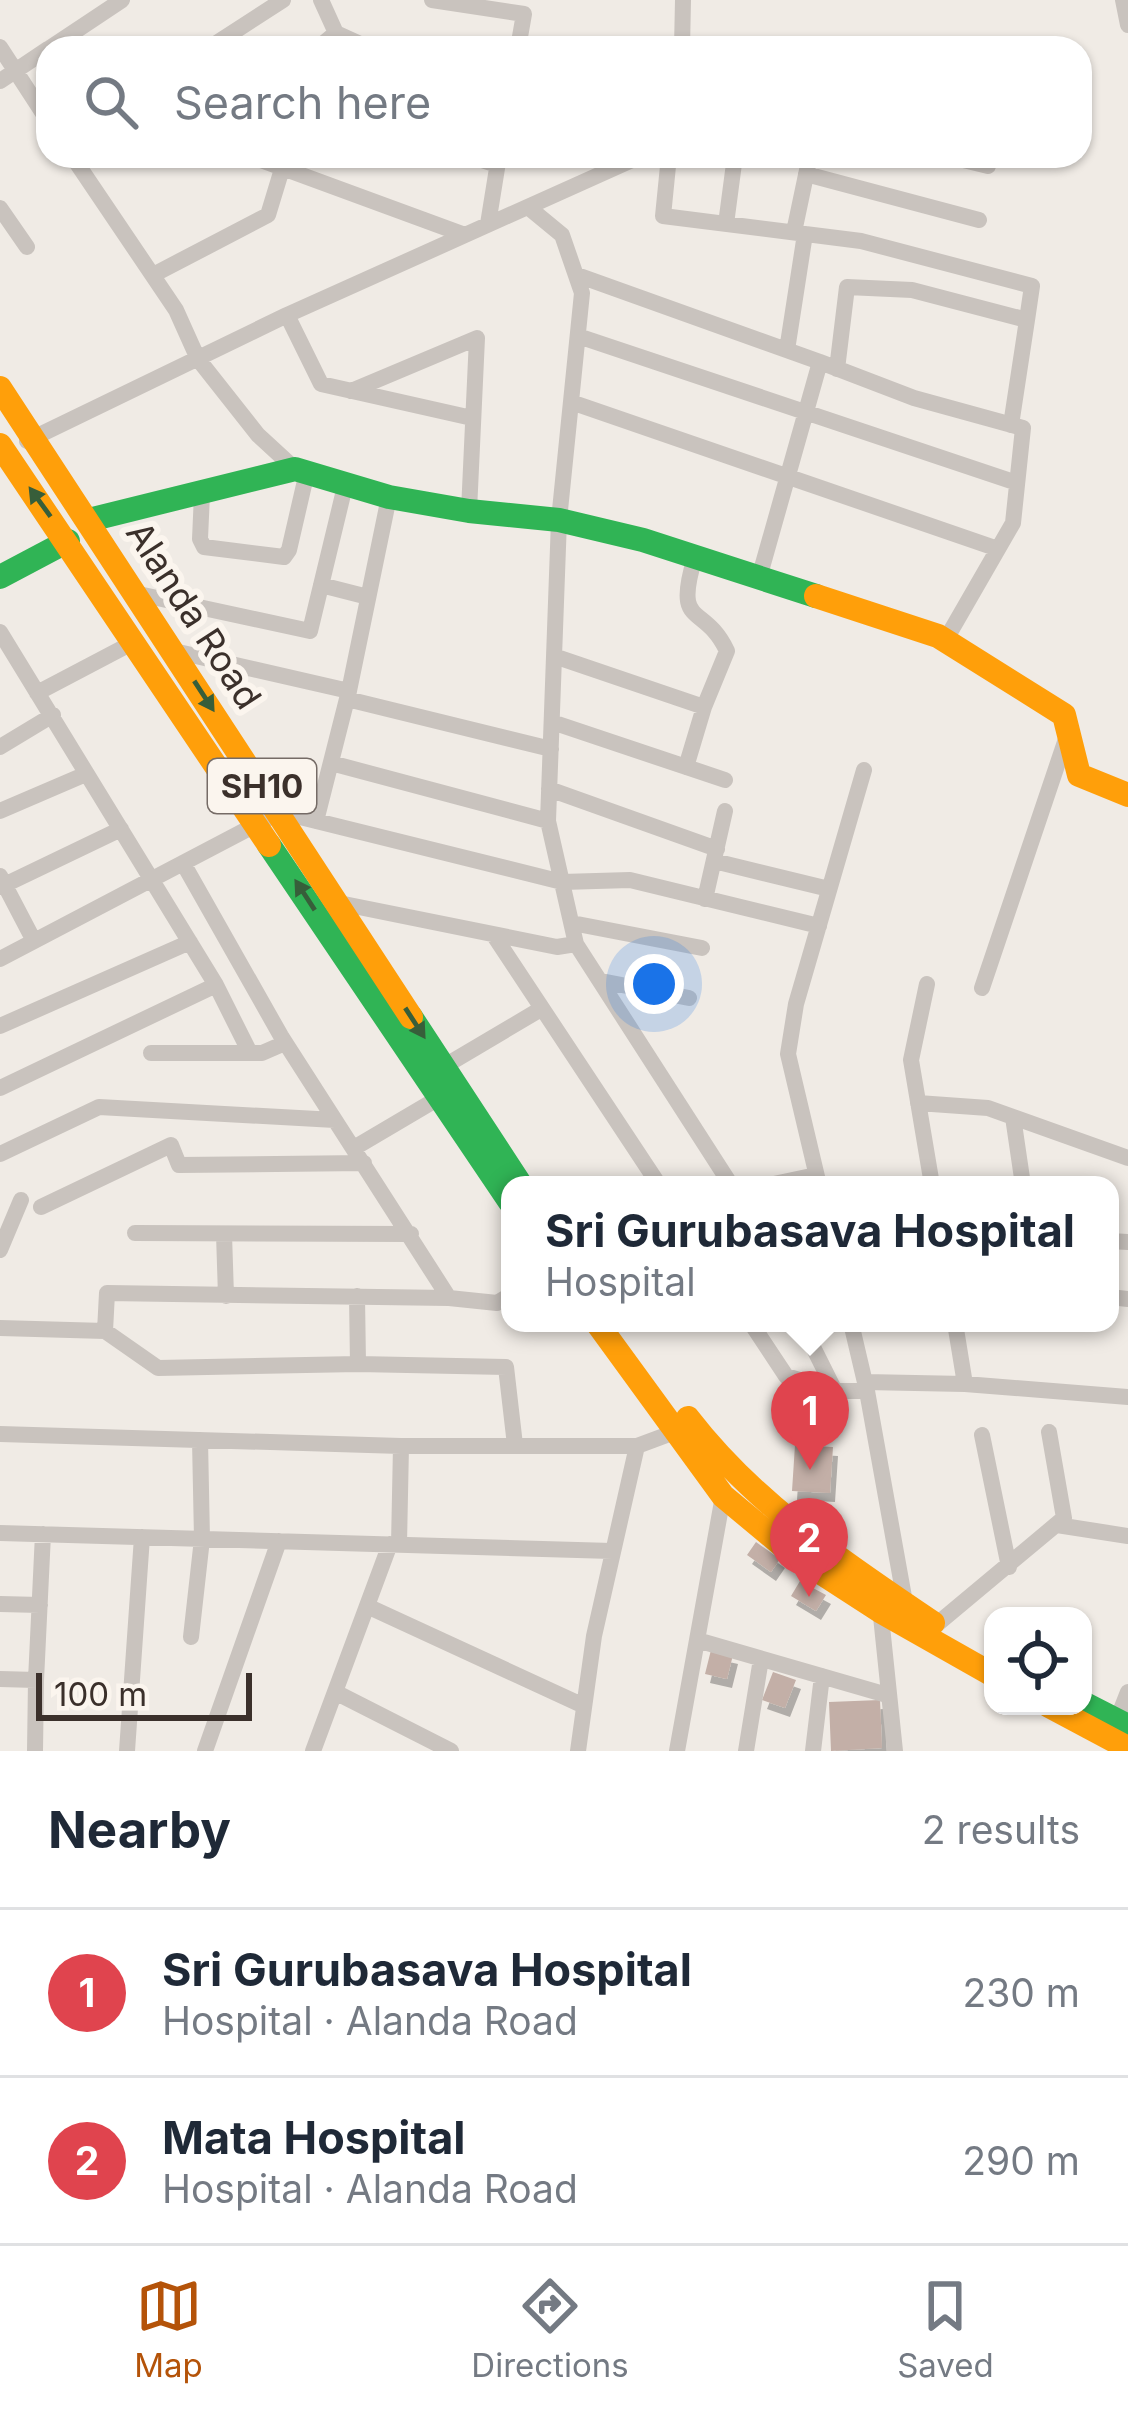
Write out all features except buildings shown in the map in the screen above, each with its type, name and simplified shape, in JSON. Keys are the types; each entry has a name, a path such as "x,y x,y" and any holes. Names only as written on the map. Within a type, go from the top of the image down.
{"main road":[{"name":"Alanda Road","path":"0,388 174,651 437,1099 501,1189"},
{"name":"Alanda Road","path":"2,452 134,642 339,904 515,1176"},
{"path":"89,520 301,471 389,497 469,512 559,520 695,557 945,640 1056,706 1070,729 1078,775 1128,795"},
{"path":"0,577 68,541"},
{"path":"604,1332 686,1430 879,1600"},
{"path":"624,1332 723,1496 795,1556 907,1616 984,1669"},
{"path":"907,1616 936,1625 984,1651"},
{"path":"1092,1707 1122,1723"},
{"path":"1066,1715 1128,1748"}],"street":[{"path":"228,36 283,0"},
{"path":"321,0 336,33 343,36"},
{"path":"432,0 525,7"},
{"path":"682,36 683,0"},
{"path":"1123,0 1128,25"},
{"path":"67,36 111,3"},
{"path":"332,36 336,33"},
{"path":"0,47 7,76 36,108"},
{"path":"7,76 36,57"},
{"path":"80,168 176,310 198,359 258,435 301,471 289,550 284,557 204,547 200,538 202,494"},
{"path":"488,224 497,168"},
{"path":"2,452 287,315 614,168"},
{"path":"669,168 663,216 860,241 1032,286 1011,424"},
{"path":"726,224 733,168"},
{"path":"787,350 808,168"},
{"path":"817,168 980,220"},
{"path":"153,275 268,215 282,169 465,235"},
{"path":"528,207 562,235 582,293 559,520 548,821 576,944 725,1176"},
{"path":"0,208 27,247"},
{"path":"577,275 914,398 1023,428 1013,523 945,640"},
{"path":"759,578 806,414 829,365 847,287 913,290 1027,320"},
{"path":"287,315 321,384 472,418"},
{"path":"578,336 1017,483"},
{"path":"351,391 477,338 469,512"},
{"path":"571,401 998,549"},
{"path":"133,592 310,631 346,482"},
{"path":"316,821 389,497"},
{"path":"686,767 727,651 687,605 686,589 695,557"},
{"path":"321,585 368,597"},
{"path":"0,632 8,665 53,715 216,985 250,1053"},
{"path":"37,692 134,642"},
{"path":"174,651 550,748"},
{"path":"554,656 704,707"},
{"path":"0,747 53,715"},
{"path":"552,722 725,780"},
{"path":"982,988 1070,729"},
{"path":"331,763 548,821"},
{"path":"817,1176 788,1054 796,1004 864,770"},
{"path":"0,811 86,774"},
{"path":"549,790 715,855 829,889"},
{"path":"705,899 725,812"},
{"path":"0,959 269,818 316,821 562,882 630,880 819,926"},
{"path":"34,941 2,882 122,829"},
{"path":"183,863 285,1043 449,1298"},
{"path":"339,904 556,946 576,944"},
{"path":"572,923 702,948"},
{"path":"493,934 653,1176"},
{"path":"0,1026 190,942"},
{"path":"601,981 689,998"},
{"path":"927,984 911,1060 930,1176"},
{"path":"0,1088 216,985"},
{"path":"443,1066 541,1009"},
{"path":"151,1053 270,1052 285,1043"},
{"path":"41,1208 171,1145 179,1166 359,1156 437,1099"},
{"path":"918,1103 988,1108 1128,1159"},
{"path":"0,1154 99,1107 335,1120"},
{"path":"1013,1117 1021,1176"},
{"path":"0,1250 21,1200"},
{"path":"135,1234 411,1234"},
{"path":"224,1234 226,1297"},
{"path":"104,1331 107,1293 501,1301"},
{"path":"357,1296 358,1364"},
{"path":"0,1328 104,1331 158,1368 506,1367 514,1445"},
{"path":"758,1332 786,1376 835,1391 965,1384 1128,1397"},
{"path":"806,1332 835,1391"},
{"path":"853,1332 907,1616"},
{"path":"956,1332 965,1384"},
{"path":"0,1434 401,1446 637,1446 686,1430"},
{"path":"936,1625 1064,1518 1049,1432"},
{"path":"982,1435 1009,1567"},
{"path":"191,1637 202,1539 200,1440"},
{"path":"313,1751 394,1544 401,1446"},
{"path":"578,1751 593,1636 637,1446"},
{"path":"677,1751 723,1496"},
{"path":"1057,1525 1128,1536"},
{"path":"0,1533 613,1551"},
{"path":"35,1751 43,1534"},
{"path":"127,1751 142,1537"},
{"path":"205,1751 279,1541"},
{"path":"879,1600 886,1694 896,1750"},
{"path":"0,1604 40,1605"},
{"path":"367,1606 584,1706"},
{"path":"697,1640 886,1694"},
{"path":"746,1751 761,1659"},
{"path":"812,1751 822,1676"},
{"path":"0,1678 36,1680"},
{"path":"335,1692 451,1751"},
{"path":"1122,1723 1128,1692"}],"traffic: fast":[{"path":"89,520 295,469 389,497 559,520 643,540 816,596"},
{"path":"0,577 68,541"},
{"path":"269,845 501,1189"},
{"path":"411,1017 515,1176"},
{"path":"1092,1708 1128,1726"}],"traffic: slow":[{"path":"0,388 411,1017"},
{"path":"0,445 269,845"},
{"path":"816,596 938,636 1064,715 1079,775 1128,795"},
{"path":"604,1332 723,1496 795,1556 984,1670"},
{"path":"688,1418 771,1505 933,1623"},
{"path":"1066,1715 1128,1748"}],"place":[{"name":"Sri Gurubasava Hospital","path":"810,1470"},
{"name":"Mata Hospital","path":"809,1597"}]}
